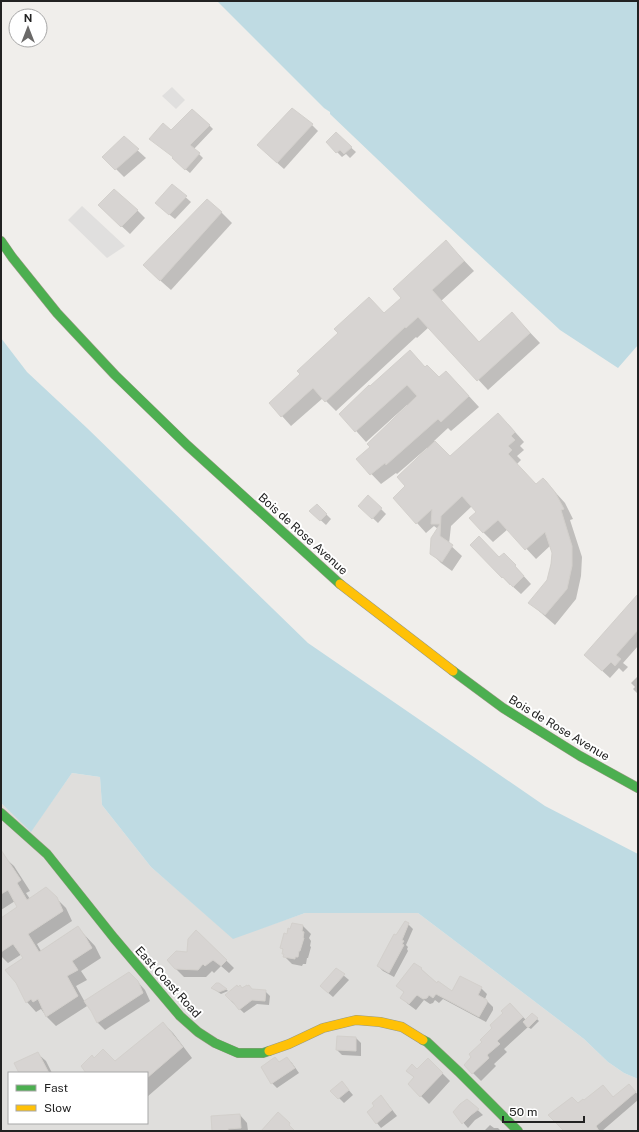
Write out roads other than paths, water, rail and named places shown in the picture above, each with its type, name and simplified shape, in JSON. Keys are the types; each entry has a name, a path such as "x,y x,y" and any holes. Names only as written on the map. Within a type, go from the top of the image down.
{"main road":[{"name":"Bois de Rose Avenue","path":"1,241 57,314 115,375 187,445 338,582 432,656 503,708 580,756 638,788"},
{"name":"East Coast Road","path":"1,813 47,854 114,938 180,1016 198,1032 215,1043 238,1053 263,1053 289,1044 324,1028 356,1020 380,1022 402,1027 427,1042 518,1131"}],"water":[{"path":"217,1 638,1 638,345 618,368 560,330 330,114 330,112 324,108"},
{"path":"1,338 27,372 87,428 308,643 545,806 638,854 638,1079 624,1073 608,1062 584,1039 418,913 305,913 233,939 151,867 102,805 100,777 72,773 31,832 1,803"}]}
